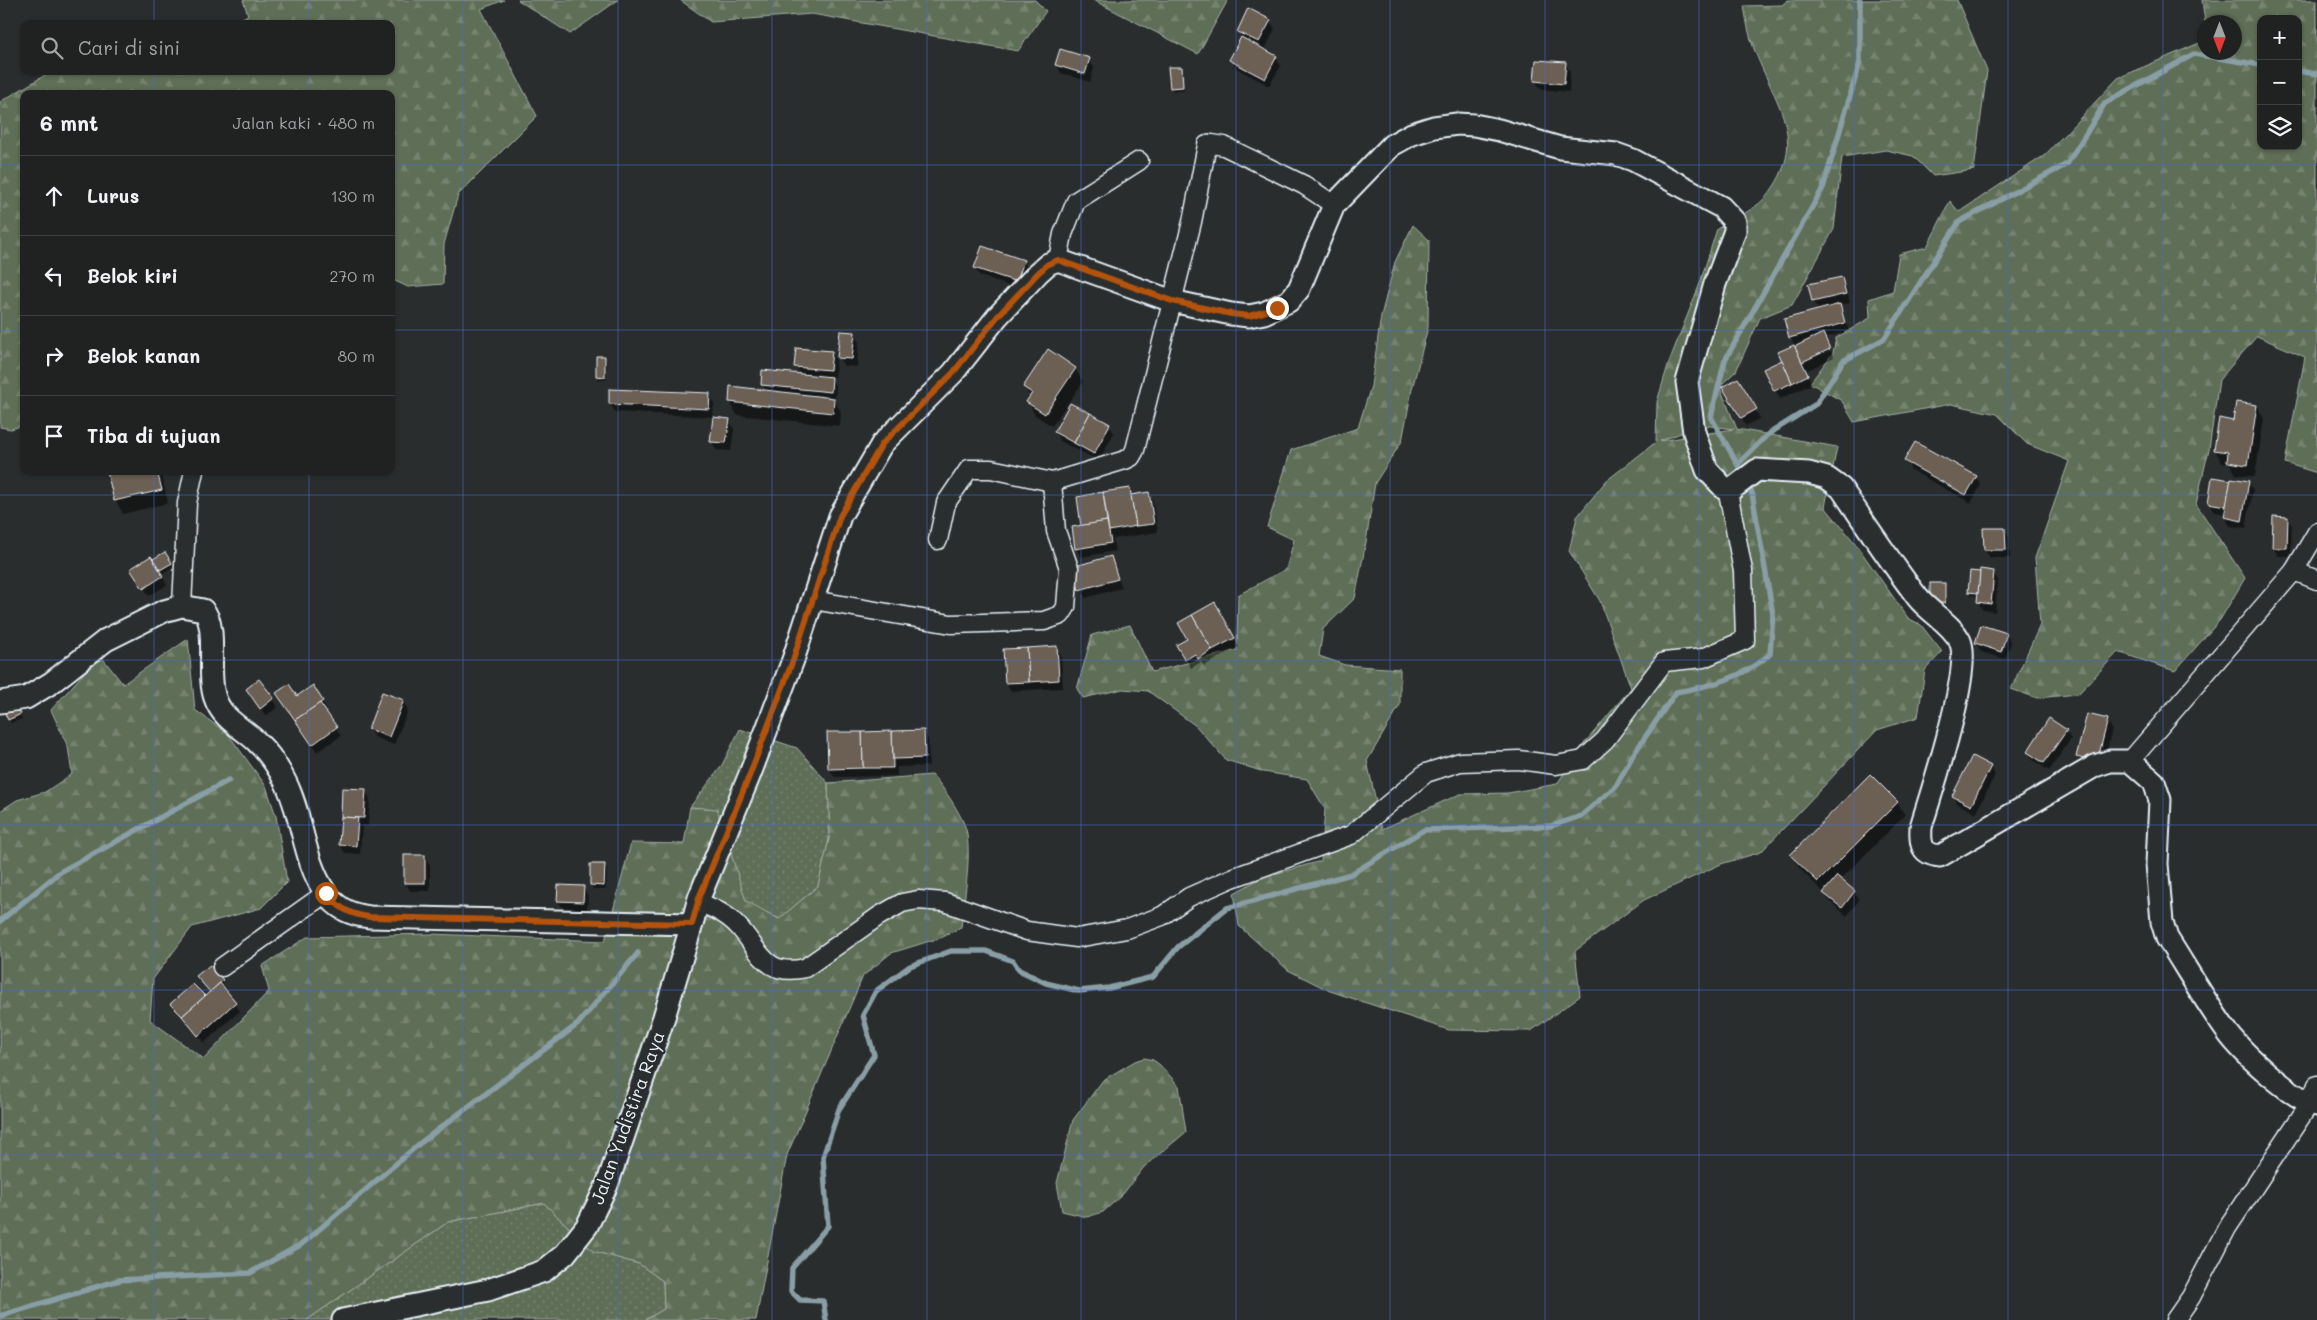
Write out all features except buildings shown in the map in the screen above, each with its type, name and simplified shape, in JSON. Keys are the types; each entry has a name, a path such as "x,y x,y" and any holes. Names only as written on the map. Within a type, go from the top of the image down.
{"street":[{"path":"1139,161 1076,201 1063,234 1058,260 1172,301 1249,316 1264,313 1290,301 1299,290 1334,204 1392,146 1412,134 1434,127 1457,124 1499,130 1560,148 1616,154 1633,160 1722,207 1733,220 1735,231 1715,284 1688,382 1694,432 1707,470 1733,487"},
{"path":"938,540 946,503 969,469 991,469 1052,482 1131,458 1135,450 1172,301 1208,145 1217,144 1224,146 1304,184 1334,204"},
{"name":"Jalan Yudistira Raya","path":"343,1320 488,1290 544,1271 565,1254 587,1226 607,1185 664,1017 698,902 750,774 840,516 882,444 953,373 997,317 1038,273 1048,264 1058,260"},
{"path":"1733,487 1757,470 1809,473 1827,478 1841,488 1919,600 1952,631 1960,642 1963,654 1955,707 1921,827 1920,845 1924,851 1930,855 1940,856 2094,766 2110,761 2130,761 2154,782 2160,800 2157,864 2162,922 2167,938 2229,1034 2280,1084 2315,1098 2227,1228 2191,1297 2175,1320"},
{"path":"182,606 186,503 193,475"},
{"path":"812,600 951,624 1044,621 1061,615 1066,607 1069,568 1056,530 1052,482"},
{"path":"698,902 718,910 738,926 760,958 772,966 793,970 805,968 879,916 902,903 918,900 945,902 1028,931 1077,938 1127,929 1162,916 1189,897 1232,878 1351,835 1426,773 1460,762 1519,760 1556,765 1583,760 1604,740 1664,662 1703,658 1745,640 1743,572 1733,487"},
{"path":"2130,761 2294,572 2317,532"},
{"path":"2294,572 2317,580"},
{"path":"0,702 26,698 51,683 106,640 164,611 182,606 203,610 208,615 211,623 210,650 214,697 227,718 262,748 286,783 318,880 326,893 347,912 370,917 692,924"},
{"path":"222,967 326,893"}],"green space":[{"path":"243,0 504,0 481,9 537,116 458,195 444,244 443,284 408,287 395,281 395,90 20,90 45,75 395,75 395,20 239,20 248,15"},
{"path":"518,0 618,0 570,34"},
{"path":"680,0 1035,0 1046,11 1018,51 812,14 711,22"},
{"path":"1093,0 1228,0 1198,54"},
{"path":"1788,0 1957,0 1987,71 1974,170 1933,176 1913,156 1886,150 1842,157 1834,229 1792,305 1760,318 1736,371 1722,384 1721,390 1737,429 1837,447 1825,507 1855,543 1908,618 1921,625 1942,652 1925,670 1918,717 1877,730 1761,852 1721,864 1644,900 1575,951 1580,996 1531,1031 1449,1030 1330,991 1288,970 1239,926 1234,893 1263,877 1321,861 1325,809 1307,779 1264,772 1226,760 1196,726 1148,691 1123,689 1083,698 1077,689 1092,635 1130,625 1152,672 1237,650 1238,595 1286,569 1294,540 1267,527 1291,450 1358,428 1371,386 1381,316 1395,262 1413,225 1429,240 1428,327 1412,389 1402,441 1375,483 1355,598 1323,629 1319,656 1345,665 1400,669 1400,705 1367,761 1382,829 1460,794 1508,793 1557,784 1583,745 1631,688 1600,601 1569,551 1577,517 1606,481 1656,442 1657,402 1669,362 1699,286 1717,229 1746,213 1765,198 1782,172 1787,153 1787,134 1783,117 1752,43 1744,6 1782,5","holes":["1702,425 1734,429 1660,441"]},
{"path":"2202,0 2317,0 2317,473 2285,463 2305,357 2257,336 2219,380 2209,449 2196,504 2245,578 2220,620 2175,671 2118,652 2078,694 2037,698 2011,689 2040,625 2035,558 2069,461 2027,444 1997,414 1951,404 1854,422 1842,401 1810,383 1833,353 1836,338 1870,318 1869,299 1893,291 1899,254 1927,247 1950,201 1959,212 2045,155 2118,78 2197,44 2197,60 2242,60 2242,15 2204,15"},
{"path":"20,90 20,426 11,429 0,427 0,102"},
{"path":"188,639 195,710 228,734 266,786 276,816 287,882 261,908 192,927 153,979 150,1020 204,1059 269,991 262,966 307,937 431,934 605,941 631,843 684,844 690,807 717,809 746,901 779,919 818,886 830,835 828,783 932,775 937,780 958,812 967,834 968,869 961,927 943,937 891,953 863,976 787,1155 756,1320 645,1320 664,1309 663,1281 639,1264 593,1251 544,1203 448,1222 307,1320 0,1320 0,811 17,800 45,792 72,774 68,747 51,710 100,655 123,684"},
{"path":"740,729 797,748 828,783 830,835 818,886 779,919 746,902 717,810 690,807 721,767"},
{"path":"1144,1058 1153,1060 1160,1065 1179,1086 1186,1132 1144,1167 1123,1194 1103,1212 1087,1217 1062,1211 1057,1183 1073,1120 1103,1080 1135,1061"},
{"path":"544,1203 593,1251 639,1264 663,1281 664,1309 645,1320 307,1320 448,1222"}],"waterway":[{"path":"1743,474 1711,417 1725,360 1823,188 1860,62 1860,0"},
{"path":"1738,464 1767,435 1816,404 1843,361 1884,339 1959,222 2067,164 2105,103 2194,54 2257,64"},
{"path":"2302,72 2317,74"},
{"path":"826,1320 823,1301 800,1300 791,1291 792,1268 828,1226 823,1157 839,1109 874,1055 863,1015 876,991 910,966 951,951 986,951 1013,961 1019,970 1046,983 1079,991 1109,988 1153,977 1178,947 1227,908 1351,874 1424,830 1551,826 1581,816 1616,786 1633,755 1676,692 1726,680 1749,669 1770,654 1773,615 1752,493 1747,483"},
{"path":"0,921 60,872 229,780"},
{"path":"0,1316 119,1280 250,1273 302,1244 419,1144 578,1024 638,953"}],"route":[{"path":"326,893 347,912 358,916 692,924 699,898 750,774 793,660 840,516 882,444 953,373 997,317 1038,273 1048,264 1058,260 1172,301 1231,314 1249,316 1277,308"}]}
